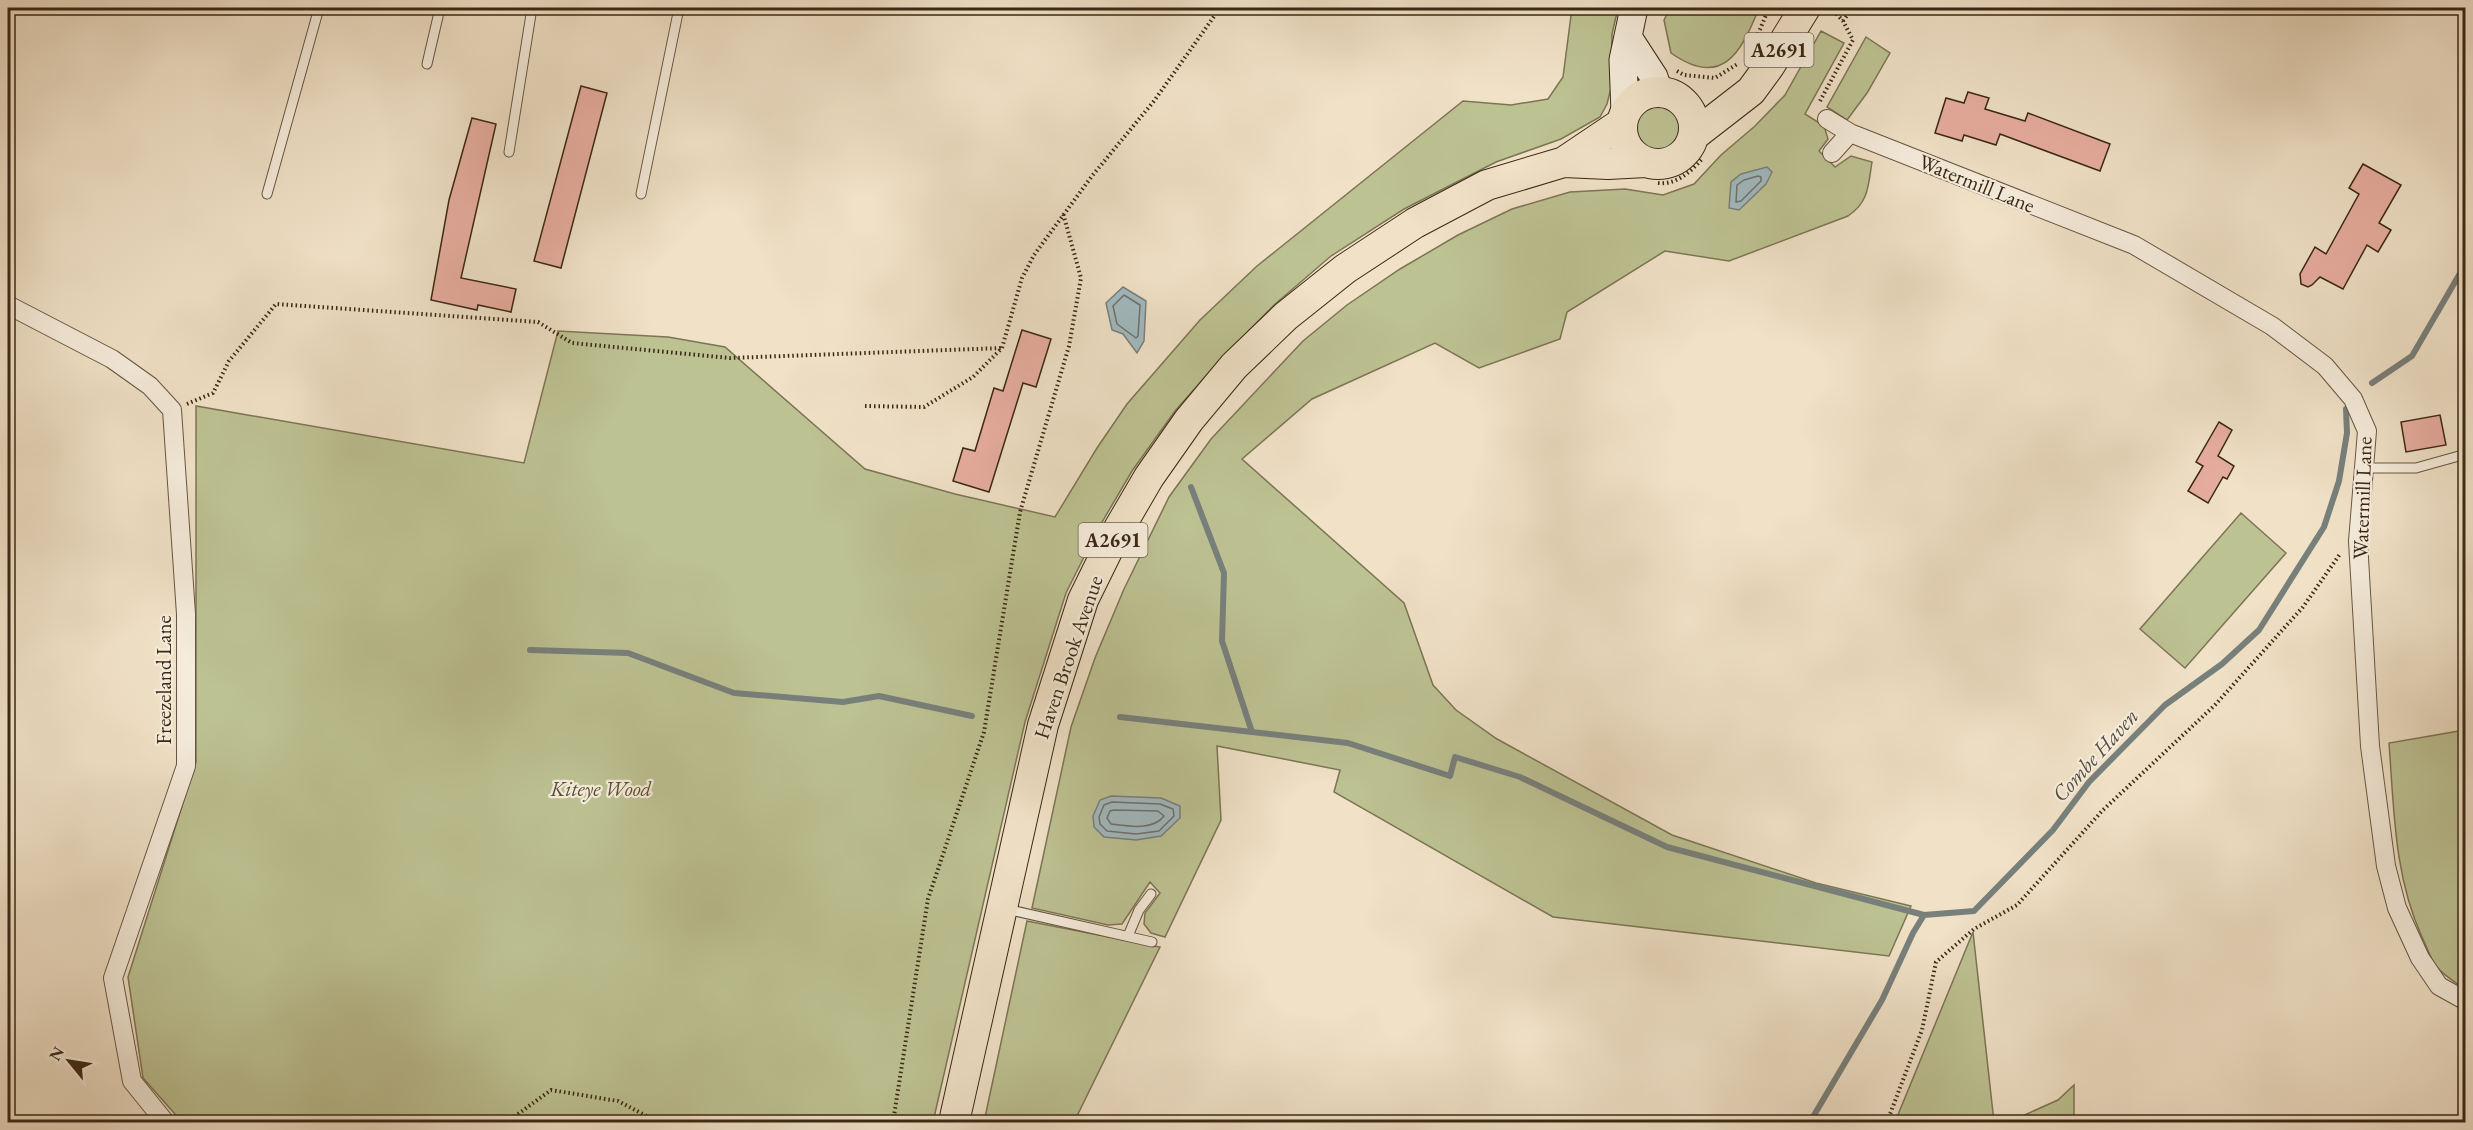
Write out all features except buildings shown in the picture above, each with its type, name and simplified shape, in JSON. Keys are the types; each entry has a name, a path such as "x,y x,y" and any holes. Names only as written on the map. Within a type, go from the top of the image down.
{"main road":[{"name":"A2691","path":"1699,145 1751,91 1806,8"},
{"name":"A2691","path":"1670,85 1751,91"},
{"path":"1670,85 1692,116 1699,145 1689,146 1674,160 1649,172 1625,144 1622,134 1623,118 1639,97 1670,85"},
{"name":"Haven Brook Avenue","path":"1564,162 1623,118"},
{"name":"Haven Brook Avenue","path":"954,1122 1043,725 1083,600 1114,537 1143,487 1189,420 1234,366 1286,316 1345,269 1415,223 1487,185 1564,162 1608,164 1649,172"}],"street":[{"path":"1623,118 1623,60 1634,8"},
{"path":"1628,37 1654,77 1670,85"},
{"name":"Watermill Lane","path":"1827,118 1850,133 2134,245 2272,326 2325,366 2353,399 2367,431 2358,541 2370,746 2386,866 2397,908 2420,958 2439,986 2466,1001"},
{"path":"1832,153 1850,133"},
{"path":"8,305 112,358 150,386 172,410"},
{"name":"Freezeland Lane","path":"165,1122 132,1081 113,978 186,766 186,614 172,410"}],"lane":[{"path":"267,194 319,8"},
{"path":"427,64 440,8"},
{"path":"509,152 532,8"},
{"path":"641,194 679,8"},
{"path":"2364,468 2416,468 2466,454"},
{"path":"1128,936 1139,910 1151,894"},
{"path":"1001,907 1152,942"}],"path":[{"path":"865,406 924,407 973,377 1002,348 1022,278 1034,255 1063,213 1154,101 1220,8"},
{"path":"1755,41 1769,8"},
{"path":"1827,118 1815,109 1853,40 1843,21 1830,8"},
{"path":"1843,21 1852,8"},
{"path":"1670,85 1684,75 1715,78 1740,62 1745,55"},
{"path":"1649,172 1664,184 1687,176 1699,145"},
{"path":"893,1122 928,899 984,732 1020,512 1069,346 1081,278 1063,213"},
{"path":"172,410 213,393 229,361 276,304 538,322 572,343 730,358 1002,348"},
{"path":"1887,1122 1922,1030 1936,962 1974,929 2017,905 2103,810 2215,705 2303,606 2338,556 2358,541"},
{"path":"507,1122 551,1090 618,1101 658,1122"}],"green space":[{"name":"Kiteye Wood","path":"1572,8 1618,8 1612,34 1611,88 1607,104 1600,117 1561,139 1496,162 1404,209 1331,256 1274,305 1222,358 1175,411 1132,471 1098,529 1066,593 1025,722 933,1122 182,1122 143,1078 128,977 196,762 196,406 524,463 558,331 668,337 725,347 865,469 955,494 1055,517 1127,404 1200,320 1257,266 1463,101 1511,105 1548,99 1563,77"},
{"path":"1670,8 1759,8 1737,52 1717,66 1704,67 1689,63 1671,53 1664,20"},
{"path":"1821,31 1844,43 1805,114 1824,126 1828,139 1819,151 1835,167 1851,156 1872,162 1864,199 1855,211 1848,216 1729,261 1665,251 1567,312 1560,339 1479,368 1435,343 1312,399 1242,459 1404,603 1433,685 1456,710 1497,739 1672,835 1816,883 1911,906 1889,956 1553,917 1334,792 1340,770 1217,746 1221,820 1165,937 1151,933 1144,924 1145,913 1160,893 1150,882 1122,924 1108,925 1032,908 1071,727 1095,658 1124,589 1169,497 1211,439 1303,341 1347,305 1400,269 1458,235 1512,209 1570,192 1625,189 1663,195 1694,184 1721,155 1755,126 1785,95"},
{"path":"1866,37 1890,53 1867,93 1847,120 1827,107"},
{"path":"1657,101 1667,103 1676,109 1682,118 1684,128 1682,138 1676,147 1667,153 1657,155 1647,153 1638,147 1632,138 1630,128 1632,118 1638,109 1647,103"},
{"path":"2241,513 2286,553 2185,668 2140,629"},
{"path":"2465,730 2465,989 2436,966 2413,914 2397,842 2389,743"},
{"path":"1027,921 1160,947 1074,1122 984,1122"},
{"path":"1973,932 1994,1122 1895,1122"},
{"path":"2074,1085 2074,1122 2009,1122 2058,1100"}],"water":[{"path":"1767,167 1772,172 1766,184 1739,210 1729,208 1731,182 1741,174"},
{"path":"1123,287 1146,301 1144,341 1137,353 1123,334 1112,330 1106,303"},
{"path":"1111,796 1161,798 1180,806 1180,818 1161,836 1136,840 1104,837 1094,827 1093,816 1100,800"}],"waterway":[{"name":"Combe Haven","path":"2372,383 2412,356 2466,263"},
{"name":"Combe Haven","path":"1810,1122 1882,1000 1913,933 1924,915 1974,911 2053,830 2089,782 2165,705 2222,664 2259,630 2324,527 2339,481 2347,433 2346,409"},
{"path":"1191,487 1224,573 1222,641 1252,732 1348,743 1450,776 1455,757 1520,777 1667,847 1924,915"},
{"path":"530,650 628,653 734,693 843,702 879,696 972,716"},
{"path":"1120,717 1252,732"}]}
